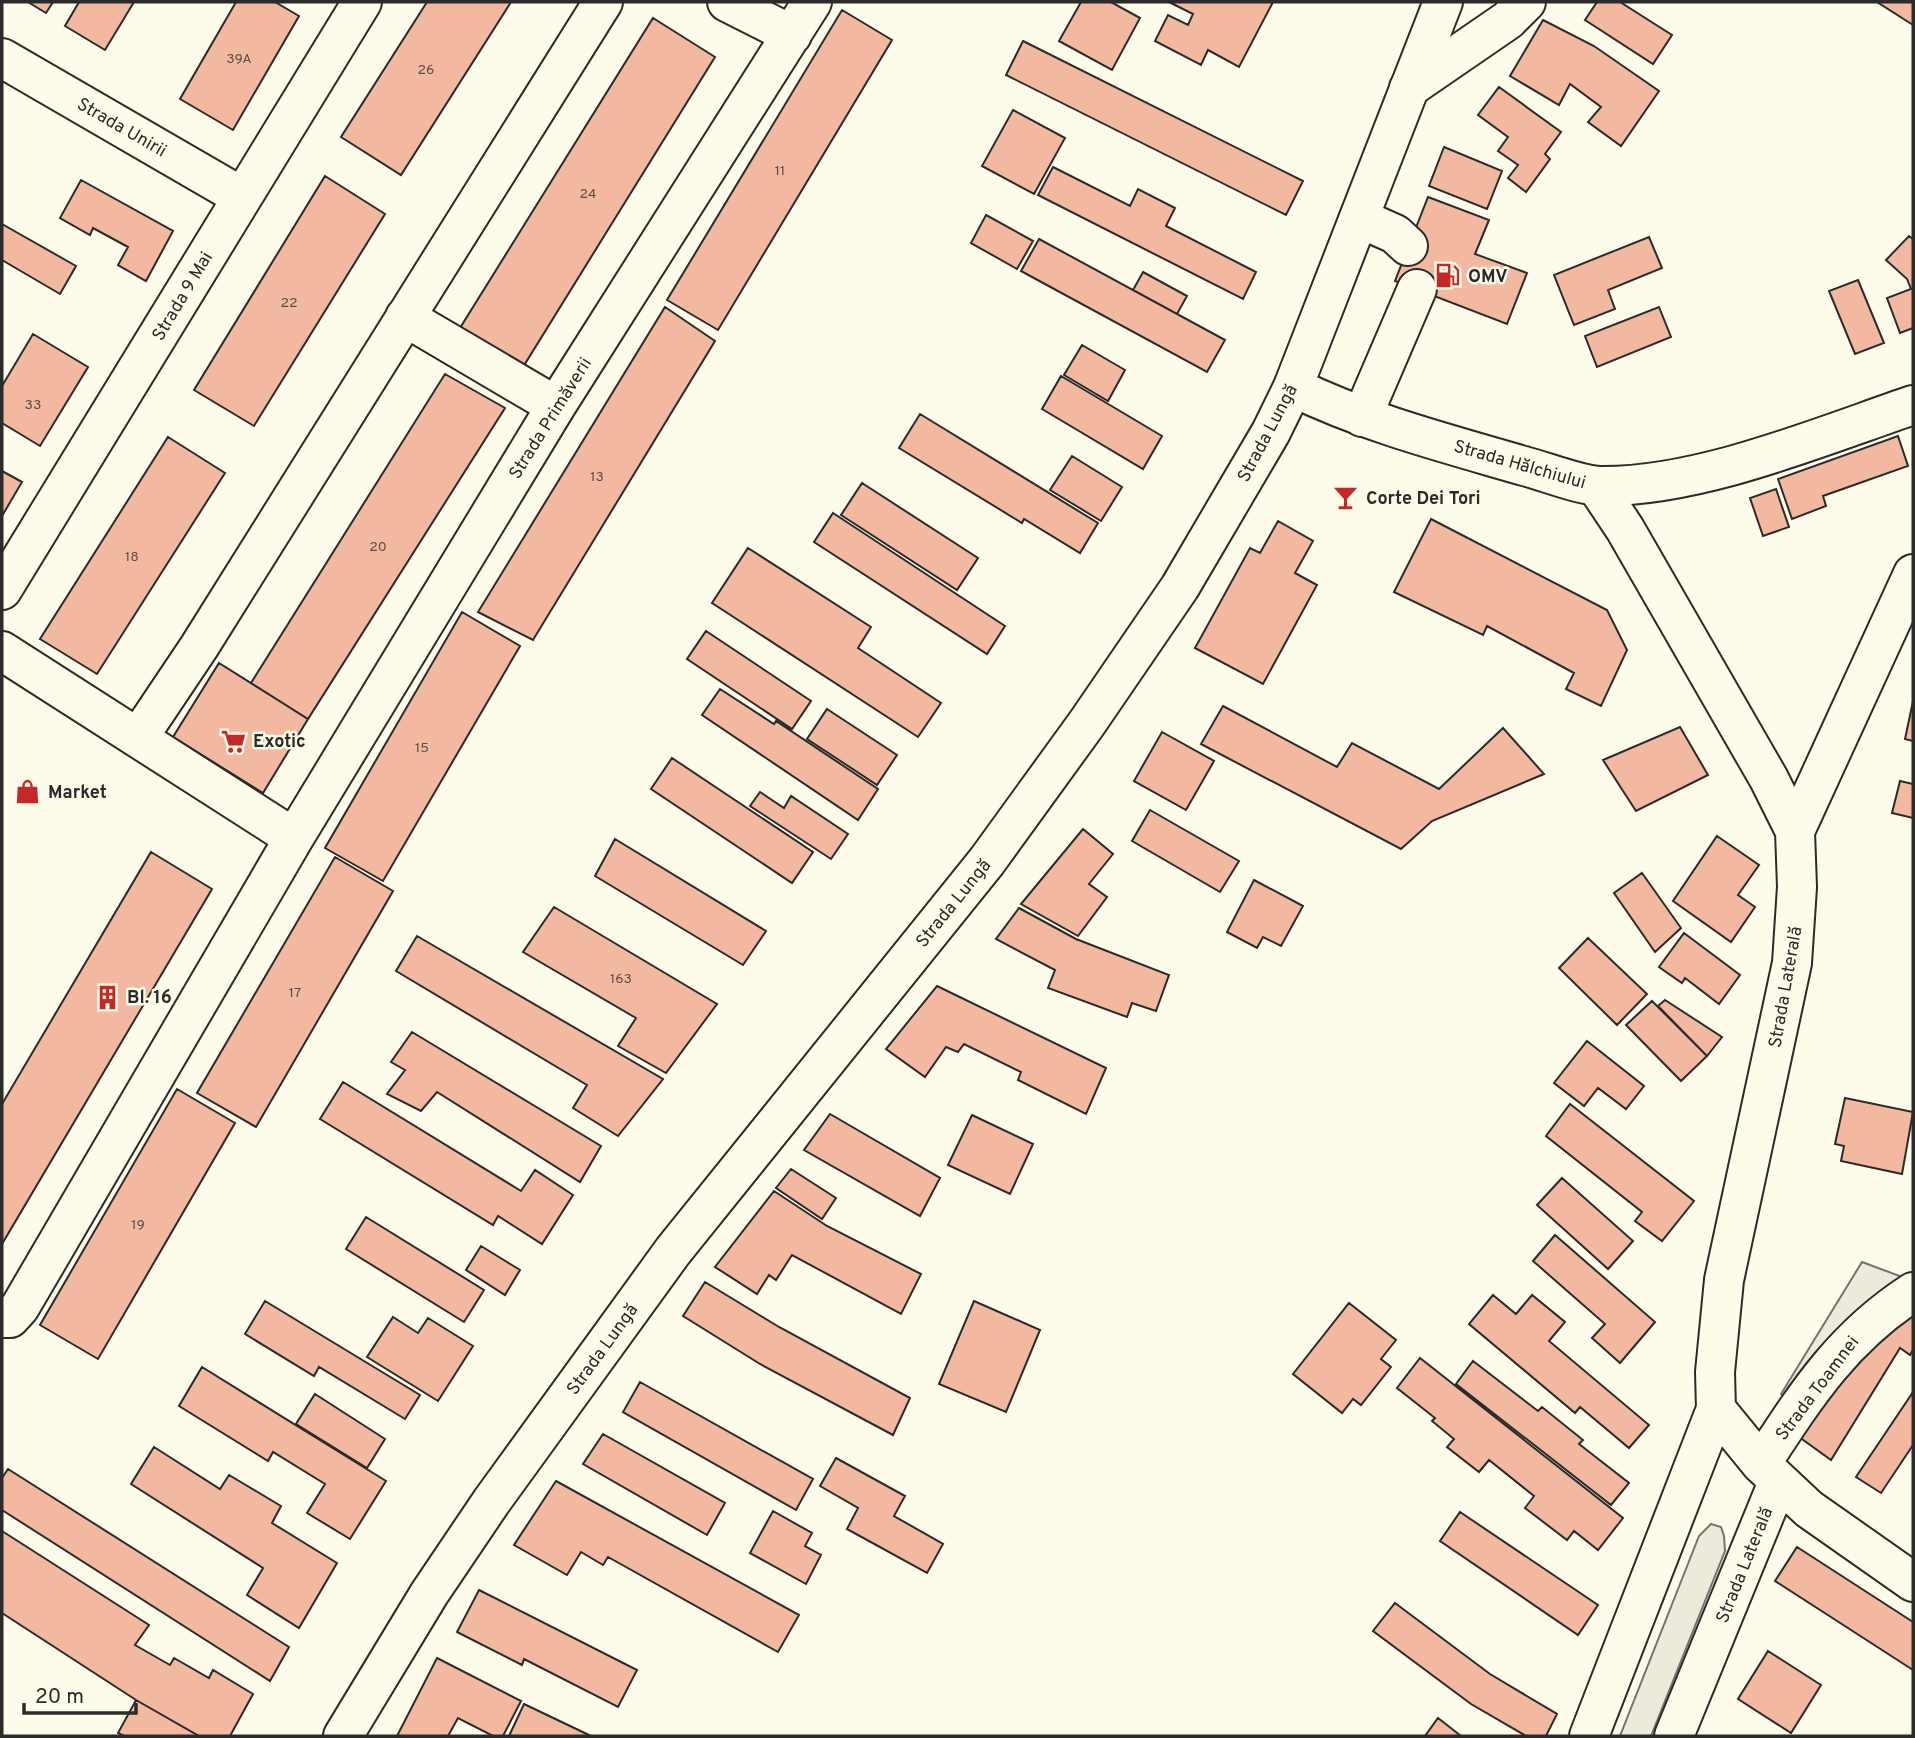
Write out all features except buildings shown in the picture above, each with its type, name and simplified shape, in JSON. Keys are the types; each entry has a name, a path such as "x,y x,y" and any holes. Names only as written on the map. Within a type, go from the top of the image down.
{"main road":[{"name":"Strada 9 Mai","path":"2,590 362,2"},
{"path":"138,738 199,647 603,2"},
{"path":"727,2 792,35"},
{"name":"Strada Primăverii","path":"2,1318 10,1318 20,1307 294,838 556,406 812,2"},
{"name":"Strada Lungă","path":"344,1736 429,1594 483,1514 673,1251 987,861 1087,723 1180,587 1271,432 1293,387 1443,2"},
{"path":"1409,88 1508,20 1526,2"},
{"name":"Strada Unirii","path":"2,58 242,197"},
{"path":"1359,218 1395,234 1408,246"},
{"path":"1362,417 1417,289"},
{"path":"405,317 556,406"},
{"name":"Strada Hălchiului","path":"1293,387 1362,417 1597,486 1651,484 1706,472 1785,449 1913,405"},
{"name":"Strada Laterală","path":"1589,1736 1716,1409 1715,1372 1726,1269 1792,964 1797,887 1795,831 1625,529 1597,486"},
{"path":"1795,831 1913,574"},
{"path":"2,651 294,838"},
{"name":"Strada Toamnei","path":"1770,1473 1816,1383 1846,1346 1888,1308 1913,1292"},
{"path":"1716,1409 1770,1473 1840,1533 1913,1582"},
{"name":"Strada Laterală","path":"1674,1736 1770,1473"}],"shaded area":[{"path":"1862,1262 1913,1281 1795,1405 1781,1394"},
{"path":"1711,1524 1721,1527 1725,1551 1651,1736 1620,1736 1699,1536"}],"place":[{"name":"OMV","path":"1448,276"},
{"name":"Corte Dei Tori","path":"1346,498"},
{"name":"Exotic","path":"233,741"},
{"name":"Market","path":"28,792"},
{"name":"Bl. 16","path":"107,997"}]}
